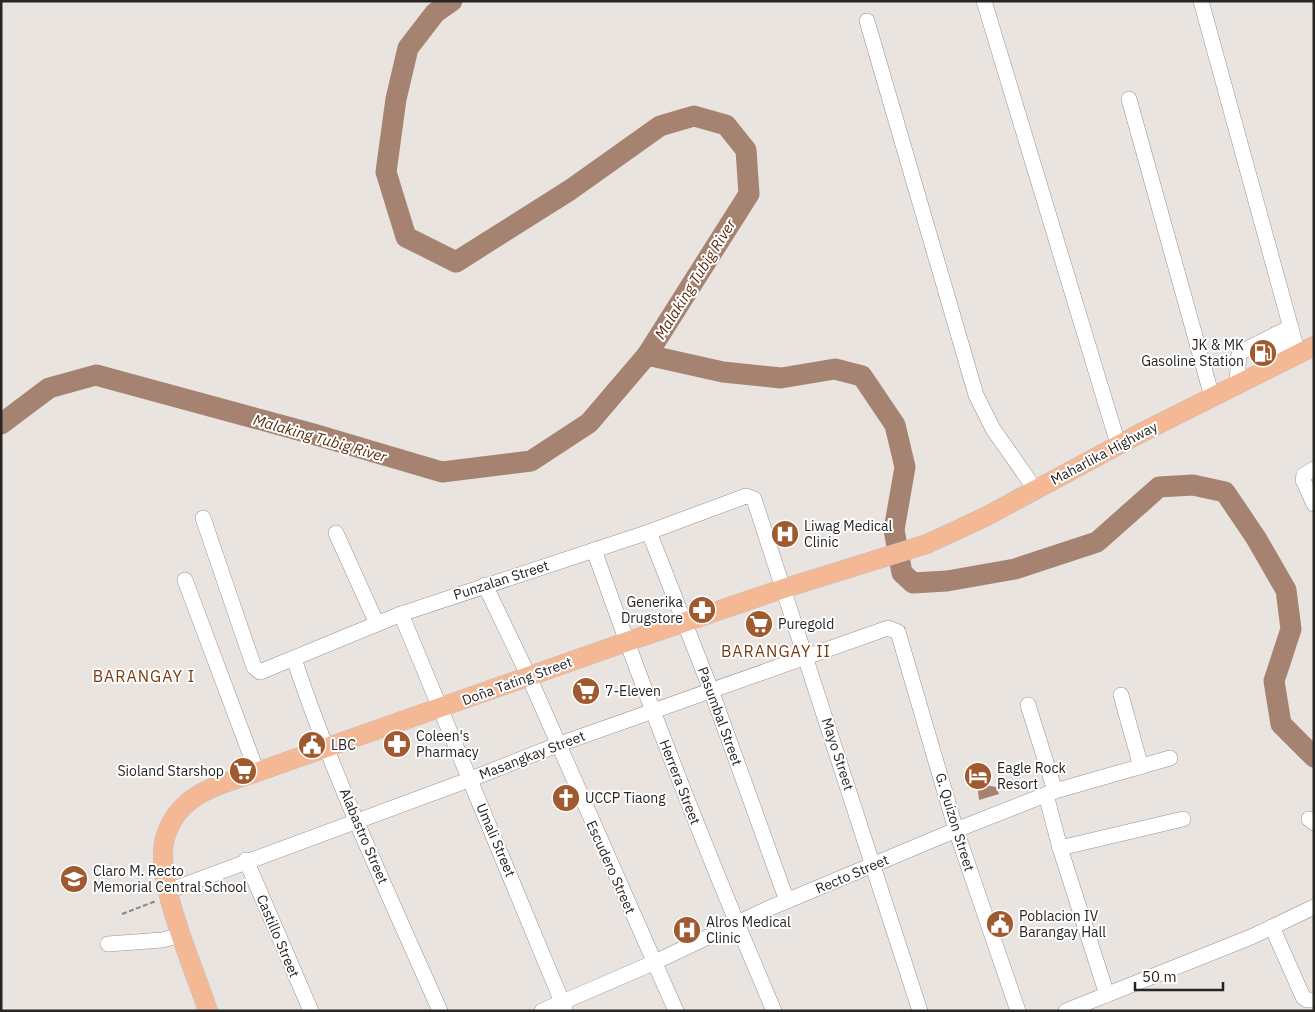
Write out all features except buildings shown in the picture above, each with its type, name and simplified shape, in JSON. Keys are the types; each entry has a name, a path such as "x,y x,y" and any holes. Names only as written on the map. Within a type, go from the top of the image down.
{"main road":[{"name":"Maharlika Highway","path":"893,555 927,544 986,517 1118,444 1300,353"},
{"name":"Doña Tating Street","path":"169,893 163,864 164,839 172,822 183,806 211,788 626,642 782,589 893,555"},
{"path":"169,893 208,1011"}],"street":[{"path":"984,1 1118,444"},
{"path":"1200,1 1291,327 1300,353"},
{"path":"867,22 976,395 993,429 1035,489"},
{"path":"1129,99 1212,398"},
{"path":"1237,383 1239,353 1291,327"},
{"path":"1276,334 1300,353"},
{"path":"1314,469 1304,476 1303,480 1314,504"},
{"name":"Punzalan Street","path":"203,518 254,667 260,672 401,614 649,532 746,496 754,498"},
{"name":"Mayo Street","path":"754,498 920,1011"},
{"name":"Pasumbal Street","path":"649,532 711,690 787,901"},
{"path":"336,533 377,624"},
{"name":"Herrera Street","path":"594,550 626,642 736,923 774,1011"},
{"path":"185,580 257,772"},
{"name":"Escudero Street","path":"486,585 529,677 557,745 676,1011"},
{"name":"Umali Street","path":"401,614 563,1006"},
{"name":"Masangkay Street","path":"169,893 246,860 357,822 653,710 888,628 898,632"},
{"name":"G. Quizon Street","path":"898,632 956,830 1018,1011"},
{"name":"Alabastro Street","path":"294,658 357,822 440,1011"},
{"path":"1121,695 1141,767"},
{"path":"1028,705 1051,793 1060,848 1108,995"},
{"name":"Recto Street","path":"542,1011 563,1006 736,923 956,830 1051,793 1170,758"},
{"path":"1060,848 1183,819"},
{"name":"Castillo Street","path":"246,860 311,1011"},
{"path":"1066,1011 1272,927 1314,907"},
{"path":"1272,927 1303,997 1307,1000 1314,1000"},
{"path":"108,944 162,940 182,935"}],"path":[{"path":"122,914 169,893"}],"shaded area":[{"path":"985,785 996,787 999,794 979,800 978,791"}],"waterway":[{"name":"Malaking Tubig River","path":"1,424 49,388 96,375 313,434 442,472 531,461 589,423 647,355 749,194 746,150 726,125 694,116 660,126 570,190 456,262 406,237 386,172 396,99 408,48 435,13 452,1"},
{"path":"647,355 723,372 781,378 835,369 862,376 895,425 905,467 894,530 902,573 913,583 947,581 1015,569 1097,542 1159,487 1193,485 1225,492 1256,538 1286,590 1291,629 1274,681 1281,724 1314,757"}],"place":[{"name":"JK & MK Gasoline Station","path":"1263,353"},
{"name":"Liwag Medical Clinic","path":"785,534"},
{"name":"Generika Drugstore","path":"702,610"},
{"name":"Puregold","path":"759,624"},
{"name":"7-Eleven","path":"586,691"},
{"name":"Coleen's Pharmacy","path":"397,744"},
{"name":"LBC","path":"312,745"},
{"name":"Sioland Starshop","path":"243,771"},
{"name":"Eagle Rock Resort","path":"978,776"},
{"name":"UCCP Tiaong","path":"566,798"},
{"name":"Claro M. Recto Memorial Central School","path":"74,879"},
{"name":"Poblacion IV Barangay Hall","path":"1000,924"},
{"name":"Alros Medical Clinic","path":"687,930"}],"district":[{"name":"BARANGAY II","path":"776,651"},
{"name":"BARANGAY I","path":"144,676"}]}
